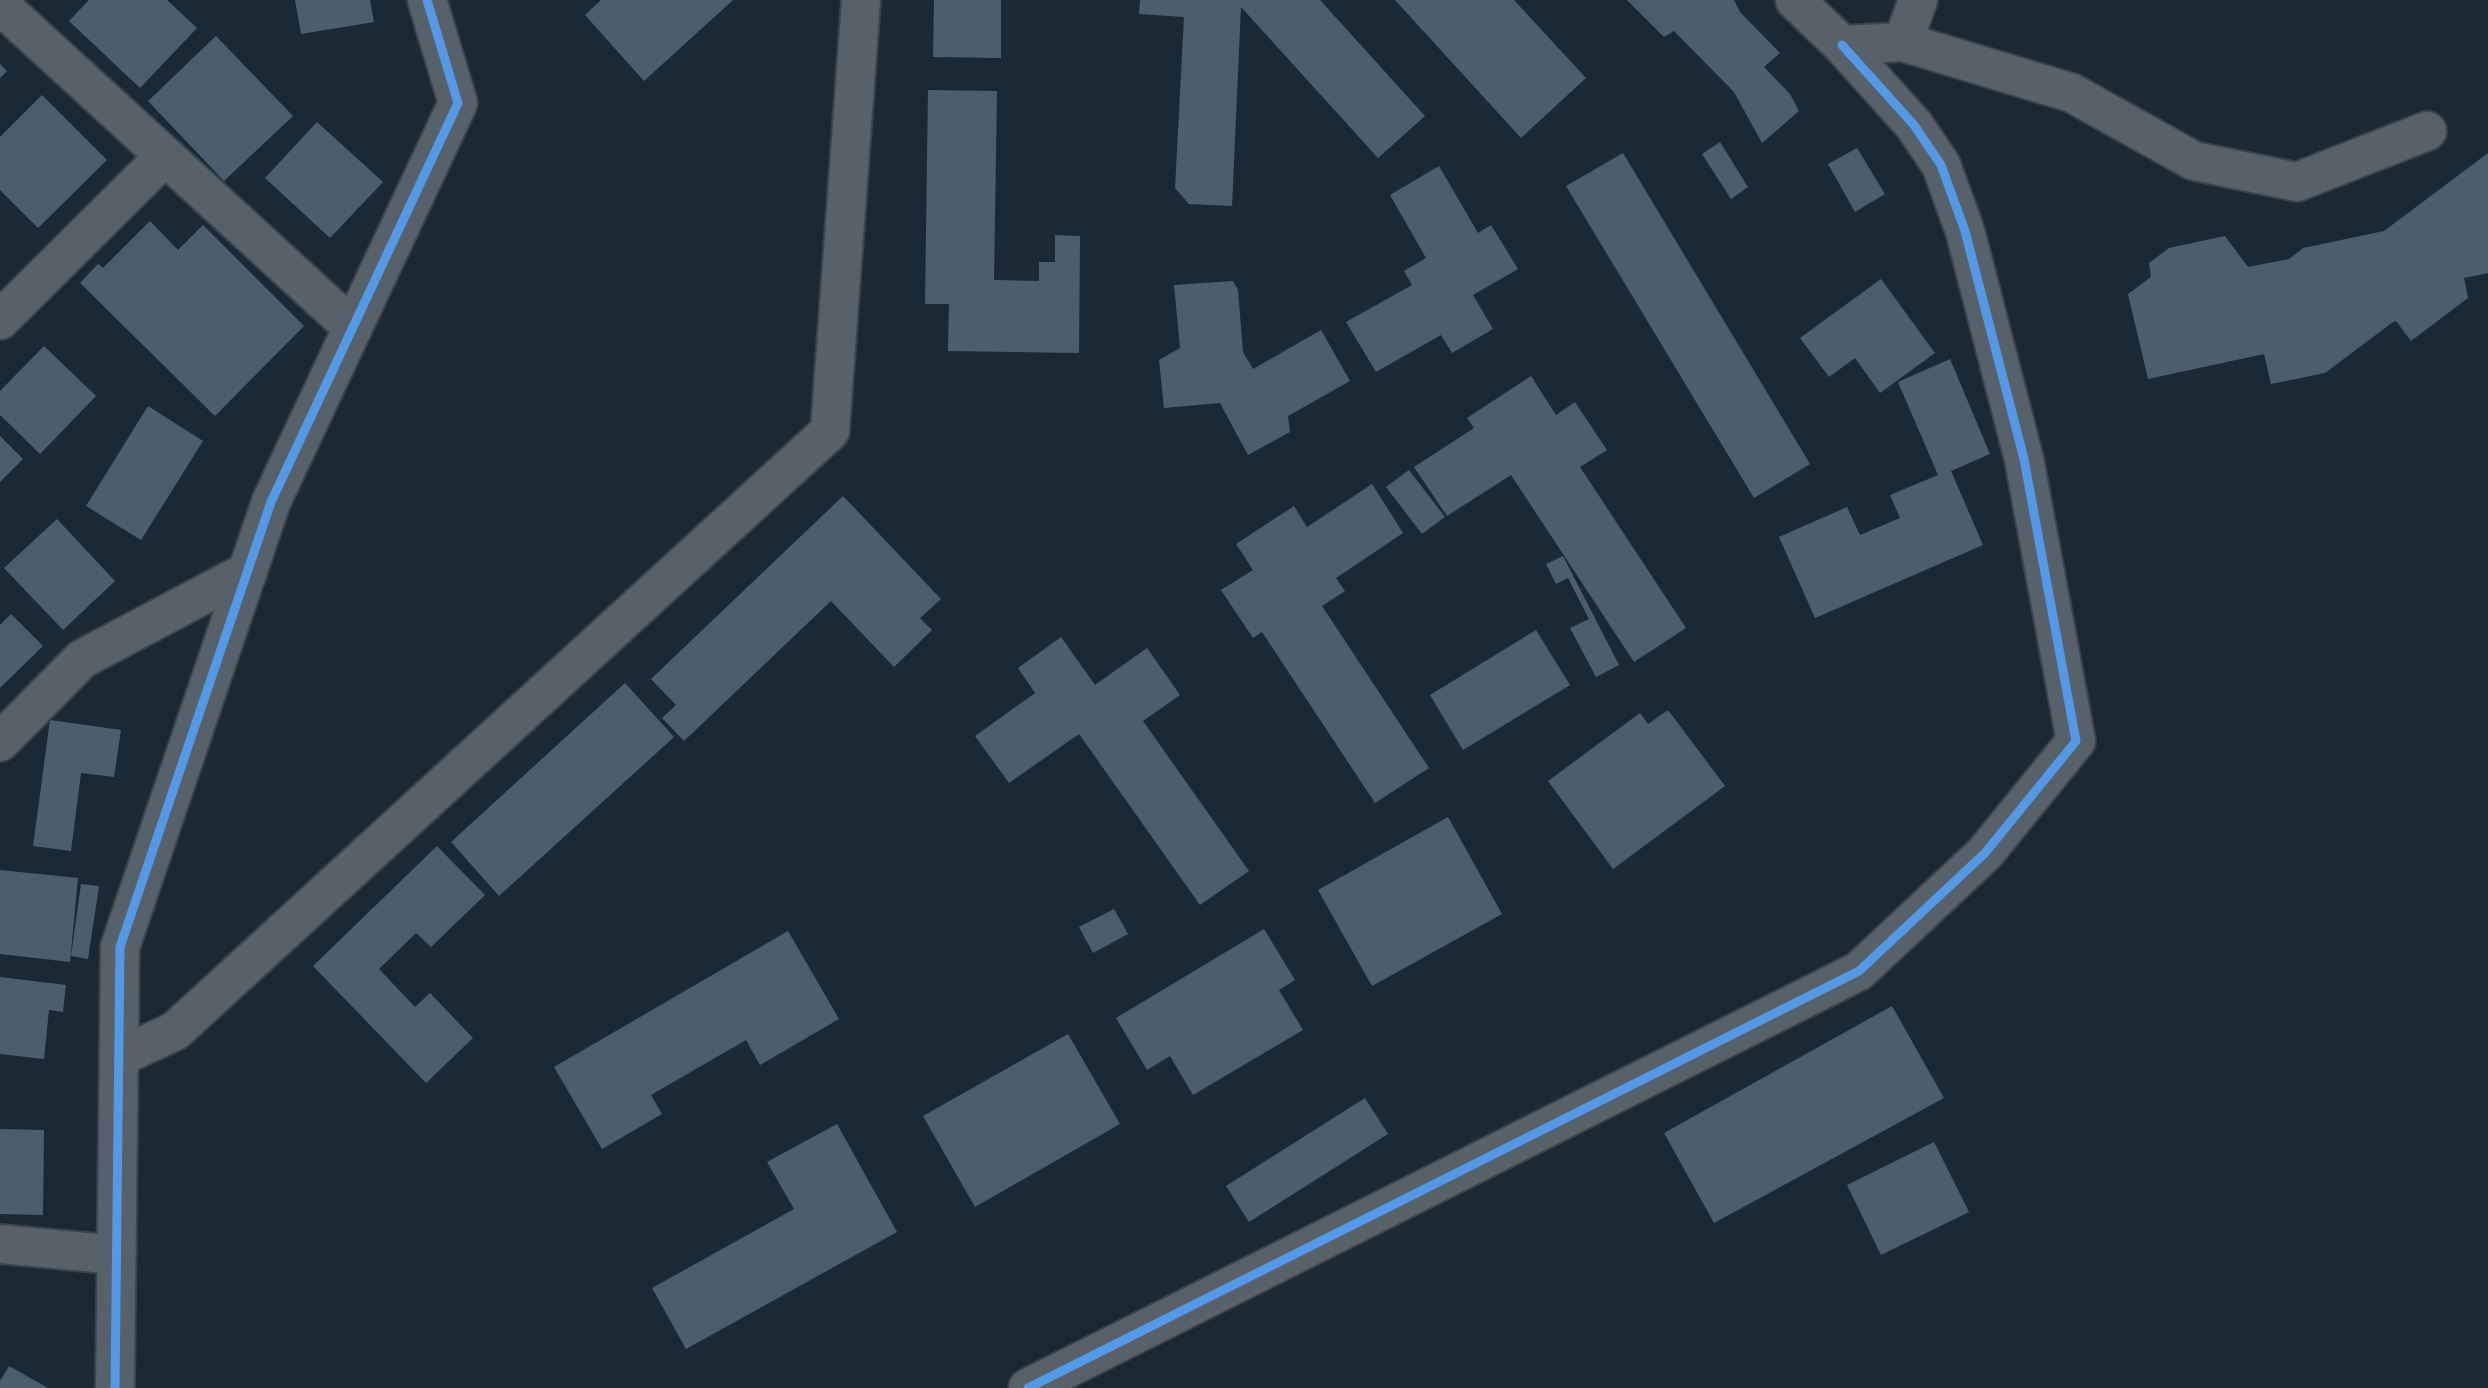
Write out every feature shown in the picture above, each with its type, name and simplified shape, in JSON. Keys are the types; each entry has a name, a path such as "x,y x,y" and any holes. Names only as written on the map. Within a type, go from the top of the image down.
{"street":[{"path":"115,1388 120,947 271,502 458,103 427,0"},
{"path":"119,1057 174,1031 830,431 861,0"},
{"path":"1028,1388 1859,971 1985,853 2076,741 2024,459 1965,231 1941,165 1914,125 1842,46 1795,0"},
{"path":"1903,42 1918,0"},
{"path":"0,5 353,328"},
{"path":"1842,46 1903,42 2072,93 2194,161 2297,182 2427,131"},
{"path":"0,320 164,157"},
{"path":"0,742 82,659 248,571"},
{"path":"0,1244 117,1255"}],"building":[{"path":"89,0 167,0 197,28 140,88 69,21"},
{"path":"295,0 370,0 374,22 301,34"},
{"path":"601,0 733,0 644,81 585,15"},
{"path":"934,0 1001,0 1001,58 933,57"},
{"path":"1140,0 1320,0 1425,116 1378,158 1241,7 1232,206 1189,204 1175,188 1184,17 1139,14"},
{"path":"1395,0 1514,0 1586,78 1521,138"},
{"path":"1627,0 1734,0 1740,12 1780,53 1764,67 1790,94 1799,111 1762,143 1734,92 1674,31 1664,37"},
{"path":"216,36 293,116 224,181 148,101"},
{"path":"0,64 7,71 0,78"},
{"path":"928,90 997,91 994,280 1039,281 1039,262 1055,262 1055,235 1080,236 1079,353 948,351 949,304 925,304"},
{"path":"42,95 107,160 38,228 0,190 0,137"},
{"path":"317,122 383,182 330,238 265,178"},
{"path":"1720,142 1748,187 1731,199 1702,154"},
{"path":"1857,148 1885,194 1855,212 1828,164"},
{"path":"1623,153 1810,464 1754,498 1566,186"},
{"path":"2488,153 2488,273 2464,278 2468,298 2411,341 2396,321 2325,373 2271,384 2264,354 2148,379 2128,294 2151,277 2149,263 2169,248 2225,236 2248,267 2289,259 2303,248 2384,231"},
{"path":"1439,166 1478,233 1491,225 1518,269 1473,295 1493,329 1452,353 1441,335 1376,372 1346,322 1412,285 1404,271 1426,258 1390,195"},
{"path":"150,221 178,250 203,225 304,326 215,416 80,283 98,264 103,268"},
{"path":"1881,279 1935,353 1880,393 1855,358 1829,377 1800,338"},
{"path":"1233,281 1238,290 1243,352 1253,369 1321,330 1350,381 1288,416 1290,432 1248,455 1220,403 1164,408 1159,360 1180,348 1174,285"},
{"path":"44,346 96,396 40,454 0,415 0,391"},
{"path":"1950,359 1990,454 1951,471 1983,545 1815,618 1779,537 1847,507 1860,535 1900,518 1890,495 1938,475 1898,382"},
{"path":"1531,376 1556,415 1575,402 1607,450 1580,467 1686,628 1634,662 1511,475 1447,516 1414,467 1474,428 1467,418"},
{"path":"148,406 203,441 141,540 86,506"},
{"path":"0,436 23,459 0,482"},
{"path":"1409,470 1445,517 1422,534 1386,487"},
{"path":"1372,484 1403,533 1336,578 1345,591 1322,606 1429,768 1375,803 1262,632 1253,638 1221,590 1253,570 1236,544 1294,506 1307,527"},
{"path":"843,496 941,599 920,618 932,630 894,667 831,601 684,741 662,718 676,705 651,679"},
{"path":"57,519 115,581 63,630 4,568"},
{"path":"1563,556 1619,665 1596,677 1570,628 1589,619 1568,578 1556,584 1546,564"},
{"path":"11,614 43,646 0,688 0,625"},
{"path":"1536,630 1570,685 1463,750 1430,695"},
{"path":"1061,637 1095,685 1147,648 1180,695 1143,721 1249,871 1200,905 1079,734 1009,783 975,736 1035,693 1018,668"},
{"path":"625,683 674,737 499,896 451,842"},
{"path":"1668,710 1725,786 1613,869 1548,781 1640,713 1648,724"},
{"path":"50,720 121,730 114,777 81,773 71,851 33,846"},
{"path":"1448,817 1502,914 1372,986 1318,890"},
{"path":"437,846 485,895 431,947 416,933 379,969 415,1007 430,993 473,1038 426,1083 313,966"},
{"path":"0,870 78,878 70,962 0,954"},
{"path":"81,884 99,886 88,959 71,956"},
{"path":"1114,909 1128,934 1093,953 1079,927"},
{"path":"1264,929 1295,980 1279,990 1303,1030 1193,1095 1170,1056 1147,1070 1116,1018"},
{"path":"788,931 839,1019 760,1065 746,1040 651,1095 662,1114 602,1149 554,1067"},
{"path":"0,977 66,985 63,1012 49,1010 44,1059 0,1054"},
{"path":"1892,1006 1944,1098 1714,1223 1664,1133"},
{"path":"1068,1034 1120,1124 975,1207 923,1116"},
{"path":"1365,1098 1388,1134 1249,1222 1226,1186"},
{"path":"837,1124 897,1232 686,1349 652,1288 794,1209 767,1162"},
{"path":"0,1129 44,1130 43,1215 0,1214"},
{"path":"1934,1142 1969,1212 1881,1255 1847,1185"},
{"path":"9,1366 48,1388 0,1388 0,1381"}],"cycle path":[{"path":"115,1388 120,947 271,502 458,103 427,0"},
{"path":"1028,1388 1859,971 1985,853 2076,741 2024,459 1965,231 1941,165 1914,125 1842,45"}]}
